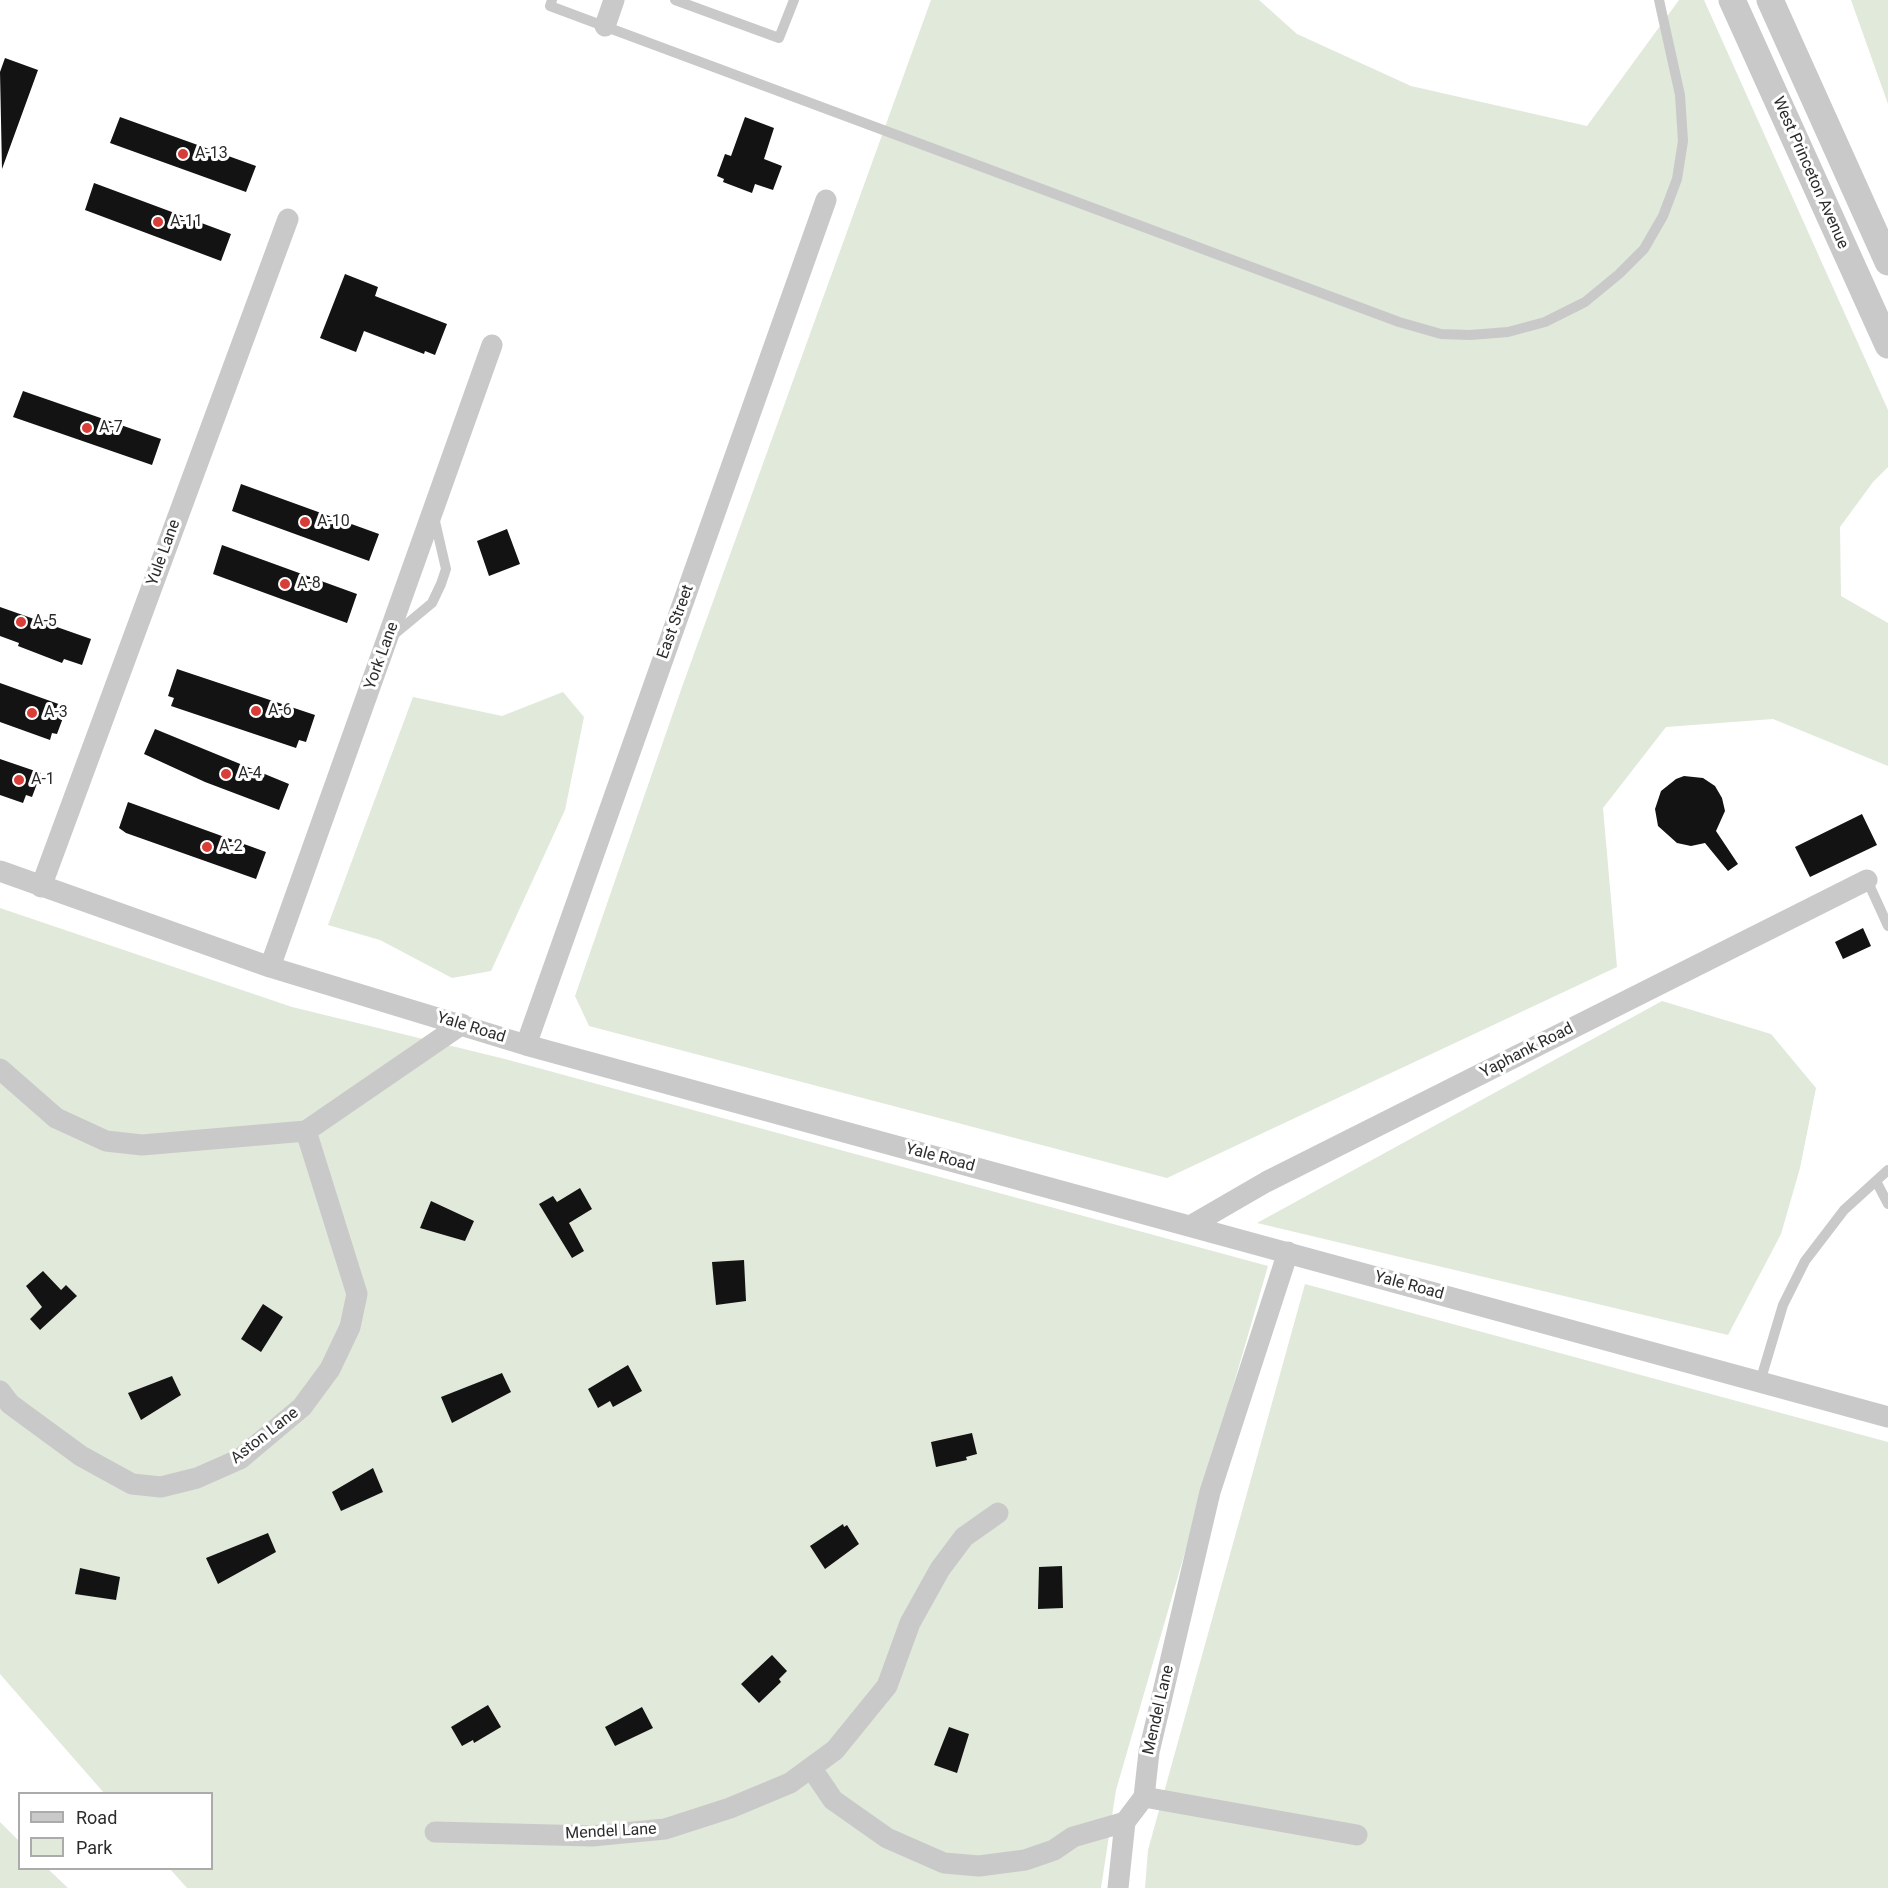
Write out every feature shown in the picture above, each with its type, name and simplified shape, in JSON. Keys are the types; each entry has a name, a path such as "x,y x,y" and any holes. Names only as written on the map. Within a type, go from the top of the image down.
{"street":[{"path":"605,26 614,0"},
{"name":"West Princeton Avenue","path":"1732,0 1888,345"},
{"path":"1770,0 1888,262"},
{"name":"East Street","path":"526,1045 826,200"},
{"name":"Yule Lane","path":"41,887 288,219"},
{"name":"York Lane","path":"270,967 492,345"},
{"name":"Yale Road","path":"0,871 270,967 526,1045 1888,1417"},
{"name":"Yaphank Road","path":"1190,1226 1266,1182 1867,880"},
{"path":"1,1073 56,1118 106,1141 142,1145 306,1131 462,1024"},
{"name":"Aston Lane","path":"0,1391 10,1404 81,1456 132,1484 161,1487 197,1478 240,1459 269,1437 302,1407 330,1369 350,1327 357,1294 306,1131"},
{"name":"Mendel Lane","path":"1144,1797 1149,1752 1210,1492 1288,1252"},
{"name":"Mendel Lane","path":"435,1832 592,1836 665,1829 730,1808 789,1783 812,1769 835,1750 887,1686 910,1623 940,1569 964,1537 998,1513"},
{"path":"812,1769 833,1800 887,1838 944,1863 979,1866 1025,1860 1054,1850 1073,1837 1125,1822"},
{"path":"1118,1888 1125,1822 1144,1797 1357,1835"}],"lane":[{"path":"552,0 550,6 1399,321 1441,334 1470,335 1508,332 1536,325 1585,302 1619,274 1644,249 1663,216 1677,179 1683,141 1680,95 1659,0"},
{"path":"675,0 780,38 794,0"},
{"path":"388,639 432,603 441,584 446,569 433,514"},
{"path":"1867,880 1888,926"},
{"path":"1760,1382 1783,1305 1805,1261 1844,1210 1888,1170"},
{"path":"1876,1180 1888,1204"}],"green space":[{"path":"931,0 1259,0 1297,34 1411,86 1587,126 1679,0 1704,0 1888,410 1888,467 1873,482 1840,527 1841,596 1888,623 1888,766 1773,719 1666,727 1603,808 1617,967 1167,1178 589,1026 575,996 682,687"},
{"path":"1851,0 1888,0 1888,104"},
{"path":"563,692 584,717 565,810 491,971 452,978 380,940 328,925 413,697 502,716"},
{"path":"0,908 292,1007 505,1059 1268,1266 1116,1790 1101,1888 187,1888 171,1870 213,1870 213,1792 103,1792 0,1674"},
{"path":"1662,1001 1771,1034 1816,1088 1800,1168 1781,1234 1728,1335 1257,1223"},
{"path":"1305,1284 1888,1442 1888,1888 1145,1888 1148,1850"},
{"path":"0,1822 18,1840 18,1870 49,1870 68,1888 0,1888"}],"building":[{"path":"5,58 38,70 2,169 0,72"},
{"name":"A-13","path":"120,117 256,166 246,192 110,143"},
{"path":"745,117 774,128 764,159 782,166 773,190 755,184 752,193 723,182 724,179 717,176 725,154 731,156"},
{"name":"A-11","path":"94,183 231,234 221,261 85,210"},
{"path":"345,274 378,287 375,296 447,324 435,355 425,351 424,354 364,331 356,352 320,338"},
{"name":"A-7","path":"23,391 161,439 152,465 13,417"},
{"name":"A-10","path":"241,484 379,534 369,561 232,511"},
{"path":"507,529 520,564 489,576 477,541"},
{"name":"A-8","path":"222,545 357,594 347,623 213,574"},
{"name":"A-5","path":"0,607 91,639 82,665 64,659 62,663 18,646 19,643 0,636"},
{"name":"A-6","path":"177,669 315,715 306,742 299,740 296,748 171,706 174,698 168,696"},
{"name":"A-3","path":"0,683 67,707 57,734 52,733 50,740 0,722"},
{"name":"A-4","path":"155,729 289,784 279,810 205,782 144,754"},
{"name":"A-1","path":"0,759 41,773 32,797 26,795 23,803 0,795"},
{"path":"1684,776 1703,778 1715,786 1722,798 1725,811 1716,831 1738,864 1728,871 1705,843 1691,846 1677,843 1658,826 1655,809 1661,791 1676,779"},
{"name":"A-2","path":"128,802 266,852 256,879 126,833 119,828"},
{"path":"1862,814 1877,845 1810,877 1795,847"},
{"path":"1863,928 1871,946 1843,959 1835,942"},
{"path":"580,1188 592,1209 569,1223 584,1251 572,1258 539,1204 553,1196 557,1202"},
{"path":"431,1201 474,1221 465,1241 420,1228"},
{"path":"744,1260 746,1301 716,1305 712,1262"},
{"path":"43,1271 61,1290 66,1285 77,1296 40,1330 30,1319 42,1307 26,1286"},
{"path":"263,1304 283,1317 261,1352 241,1339"},
{"path":"628,1365 642,1391 613,1407 610,1401 598,1408 588,1389"},
{"path":"502,1373 511,1392 452,1423 441,1397"},
{"path":"172,1376 181,1395 141,1420 128,1393"},
{"path":"972,1433 977,1454 966,1457 967,1460 936,1467 931,1442"},
{"path":"373,1468 383,1492 341,1511 332,1492"},
{"path":"843,1524 844,1527 847,1525 859,1544 825,1569 810,1546"},
{"path":"268,1533 276,1552 218,1584 206,1558"},
{"path":"1062,1566 1063,1608 1038,1609 1039,1567"},
{"path":"80,1568 120,1577 116,1600 75,1594"},
{"path":"772,1655 787,1671 779,1679 781,1682 759,1703 741,1684"},
{"path":"488,1705 501,1727 474,1743 473,1740 462,1746 451,1727"},
{"path":"642,1707 653,1728 615,1746 605,1727"},
{"path":"949,1727 969,1734 957,1773 934,1765"}],"place":[{"name":"A-13","path":"183,154"},
{"name":"A-11","path":"158,222"},
{"name":"A-7","path":"87,428"},
{"name":"A-10","path":"305,522"},
{"name":"A-8","path":"285,584"},
{"name":"A-5","path":"21,622"},
{"name":"A-6","path":"256,711"},
{"name":"A-3","path":"32,713"},
{"name":"A-4","path":"226,774"},
{"name":"A-1","path":"19,780"},
{"name":"A-2","path":"207,847"}]}
